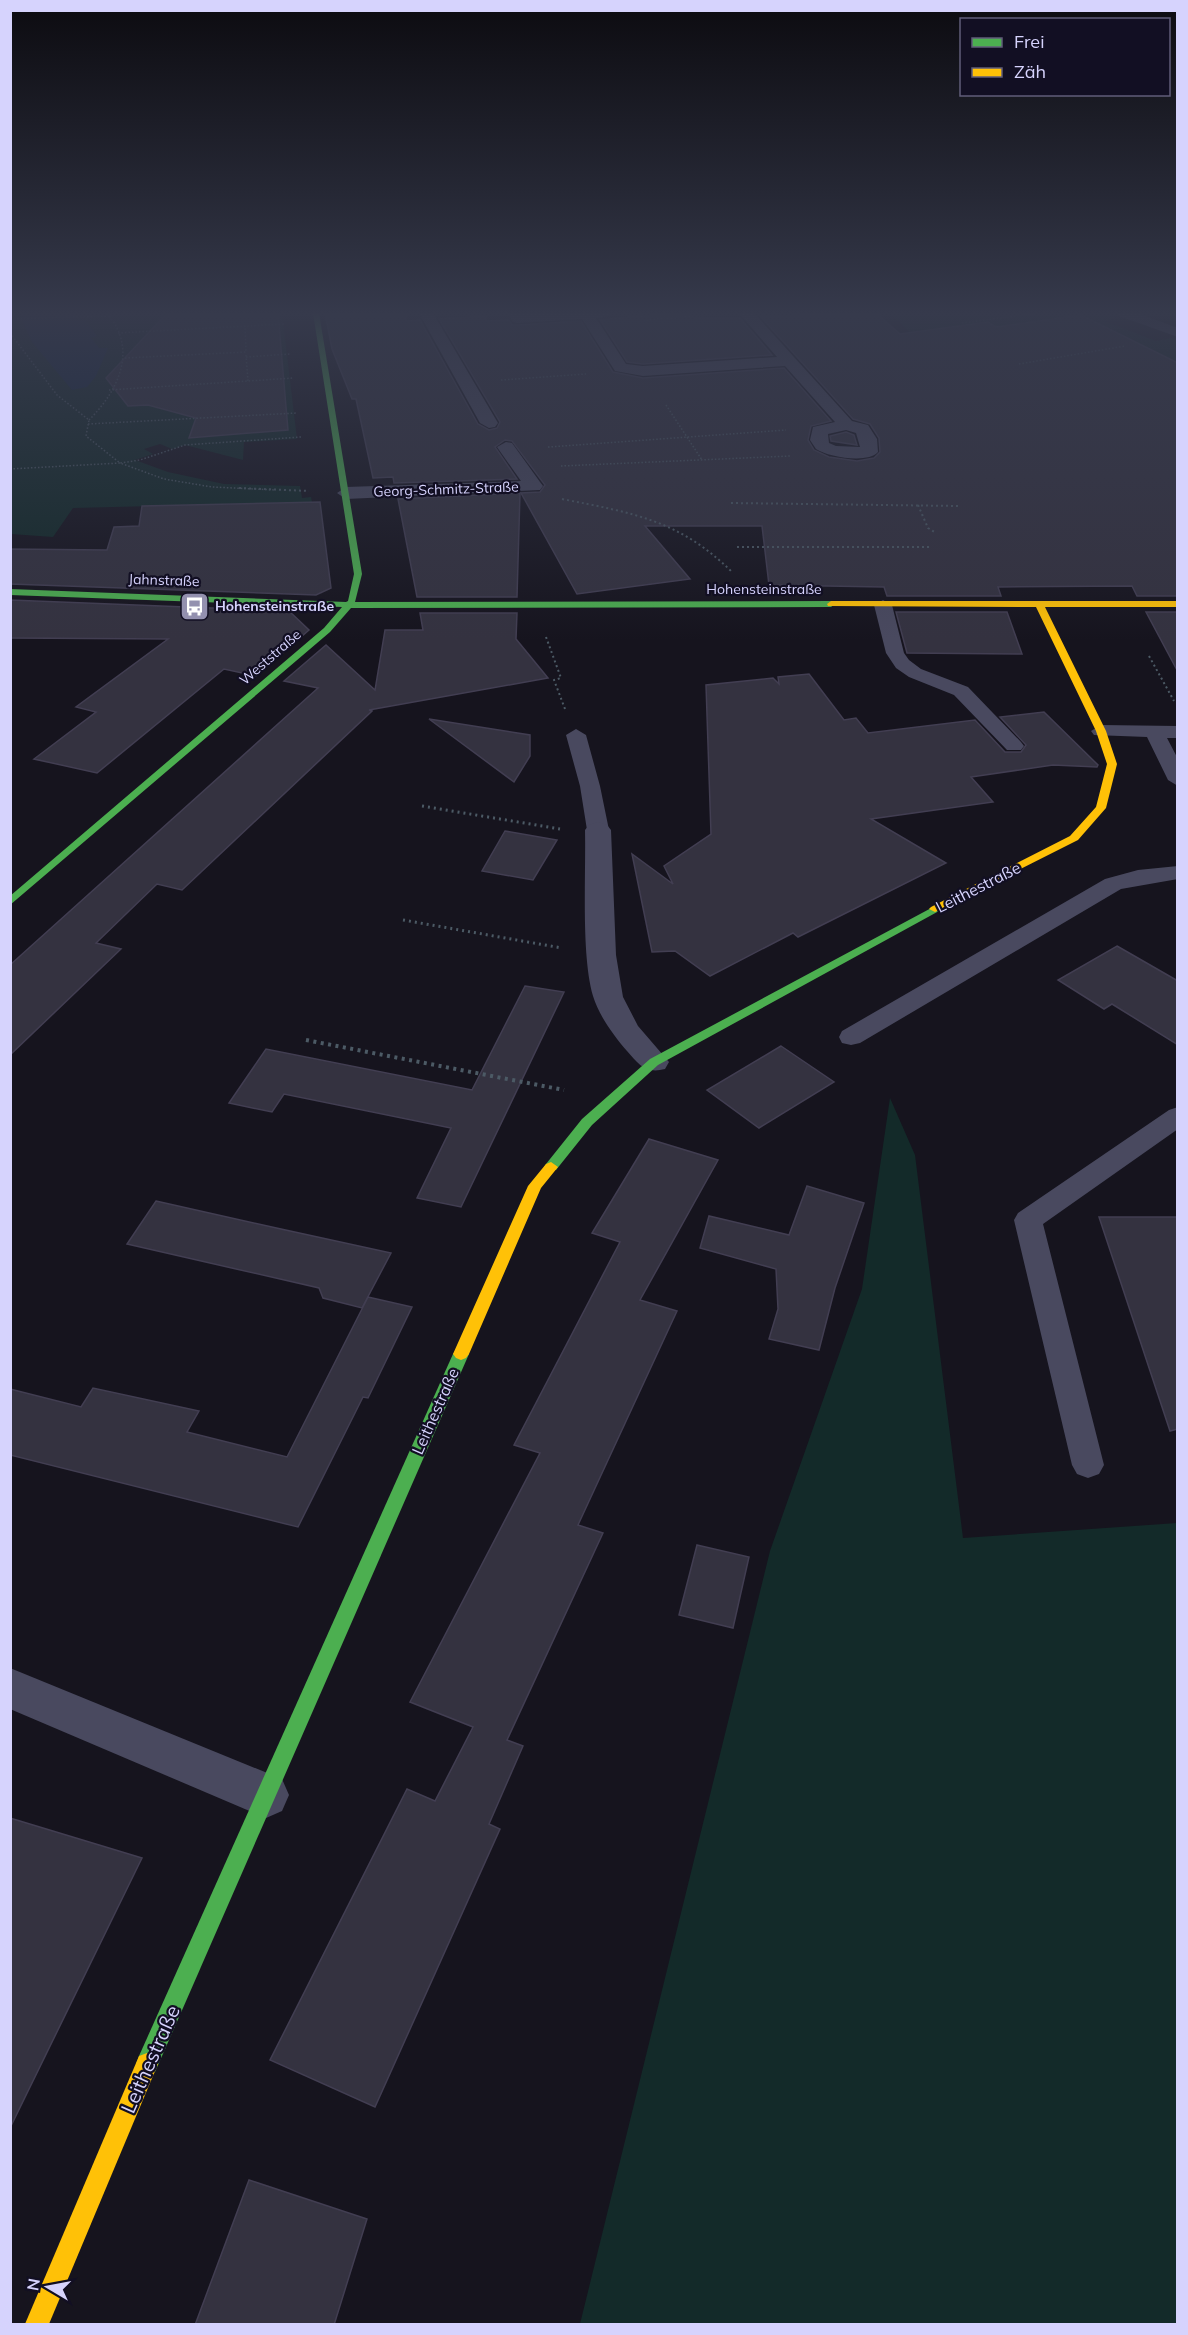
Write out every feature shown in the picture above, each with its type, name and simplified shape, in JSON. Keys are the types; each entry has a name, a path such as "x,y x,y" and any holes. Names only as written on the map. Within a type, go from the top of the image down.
{"street":[{"path":"335,422 359,580 351,605"},
{"path":"843,422 846,425"},
{"path":"846,425 862,429 868,439 869,452 829,451 821,445 819,431 846,425"},
{"name":"Georg-Schmitz-Straße","path":"507,448 534,486"},
{"name":"Georg-Schmitz-Straße","path":"346,491 534,486"},
{"name":"Jahnstraße","path":"10,592 351,605"},
{"name":"Leithestraße","path":"37,2325 85,2207 535,1186 586,1122 654,1062 943,905 1074,838 1101,808 1112,764 1101,731 1039,604"},
{"name":"Hohensteinstraße","path":"351,605 1178,604"},
{"name":"Weststraße","path":"10,902 320,636 351,605"},
{"path":"598,833 602,955 608,997 626,1030 654,1062"},
{"path":"10,1688 266,1795"}],"lane":[{"path":"883,605 895,653 902,664 915,673 961,691 1014,746"},
{"path":"1101,731 1178,732"},
{"path":"1154,732 1178,780"},
{"path":"576,735 590,786 598,833"},
{"path":"851,1037 1113,884 1138,877 1178,872"},
{"path":"1088,1465 1028,1220 1178,1116"}],"path":[{"path":"89,422 86,436 120,463 164,479 212,488 346,491"},
{"path":"677,422 702,460"},
{"path":"507,448 802,428 819,431"},
{"path":"10,469 120,463 140,460 185,445 337,434"},
{"path":"521,468 818,455 829,451"},
{"path":"534,486 540,494 633,515 680,531 709,549 765,606"},
{"path":"731,503 959,506"},
{"path":"918,505 928,528 936,533"},
{"path":"737,547 932,547"},
{"path":"534,604 561,678 554,680 576,735"},
{"path":"1149,656 1178,707"},
{"path":"422,806 598,833"},
{"path":"403,920 602,955"},
{"path":"306,1040 611,1099"}],"green space":[{"path":"10,422 295,422 297,439 244,442 243,460 185,445 172,449 160,444 144,449 153,454 135,460 168,472 224,484 300,486 302,498 311,497 312,502 73,508 53,537 11,534"},
{"path":"890,1098 915,1155 963,1538 1177,1523 1177,2324 580,2324 770,1551 862,1289"}],"building":[{"path":"195,422 287,422 288,430 189,438"},
{"path":"361,422 477,422 489,430 497,428 500,422 827,422 811,426 808,440 814,450 829,457 857,461 874,458 880,452 879,438 870,424 863,422 1178,422 1178,596 1137,596 1132,586 998,587 1001,596 887,596 884,587 769,585 762,526 645,526 690,579 577,594 521,493 540,492 545,485 512,441 505,440 495,447 517,479 394,483 393,477 373,478"},
{"path":"846,432 854,435 857,445 831,441 830,436"},
{"path":"520,493 517,597 417,597 398,499"},
{"path":"320,502 331,588 316,595 10,584 10,549 107,550 114,527 139,526 142,506"},
{"path":"10,600 289,611 309,630 256,676 224,669 97,773 34,759 96,712 76,707 168,639 10,638"},
{"path":"896,612 1007,612 1022,654 907,653"},
{"path":"1146,612 1178,612 1178,672"},
{"path":"420,613 517,613 516,639 548,678 369,710 372,711 182,890 157,884 96,943 121,949 10,1055 10,965 318,688 284,681 326,645 375,690 385,630 423,630"},
{"path":"809,674 844,720 856,718 868,733 975,720 1005,752 1021,752 1026,745 1000,717 1044,712 1098,765 1097,767 1053,765 971,777 993,802 871,819 946,863 798,937 793,933 710,976 675,951 652,952 632,854 673,884 664,866 711,834 706,685 773,678 779,684 778,677"},
{"path":"429,719 530,735 530,756 514,782"},
{"path":"505,831 557,840 533,880 482,871"},
{"path":"1117,946 1178,981 1178,1045 1112,1004 1104,1009 1058,980"},
{"path":"525,986 564,992 461,1207 417,1198 451,1128 284,1094 272,1112 229,1103 266,1049 472,1090"},
{"path":"781,1046 834,1082 759,1128 707,1090"},
{"path":"649,1139 718,1160 640,1300 677,1311 578,1525 603,1533 507,1740 523,1746 489,1824 500,1829 375,2107 270,2060 407,1789 435,1801 473,1727 410,1702 540,1453 514,1445 620,1242 592,1233"},
{"path":"807,1186 864,1203 835,1288 819,1350 769,1339 778,1309 776,1269 700,1248 709,1216 789,1235"},
{"path":"156,1201 391,1253 362,1308 323,1298 319,1288 127,1244"},
{"path":"1099,1217 1178,1217 1178,1429 1170,1431"},
{"path":"368,1297 412,1307 368,1398 363,1397 298,1527 10,1455 10,1389 81,1407 93,1388 199,1411 187,1432 287,1457"},
{"path":"697,1545 749,1557 733,1628 679,1615"},
{"path":"10,1818 142,1858 10,2128"},
{"path":"249,2180 367,2219 334,2325 195,2325"}],"traffic: fast":[{"path":"10,902 327,630 352,601 358,574 334,422"},
{"path":"10,592 351,605 831,604"},
{"path":"551,1167 587,1122 654,1062 935,909"},
{"path":"147,2064 461,1354"}],"traffic: slow":[{"path":"831,604 1178,604"},
{"path":"935,909 1074,838 1101,808 1112,764 1101,731 1039,604"},
{"path":"461,1354 535,1186 551,1167"},
{"path":"37,2324 147,2064"}],"place":[{"name":"Hohensteinstraße","path":"194,606"}]}
